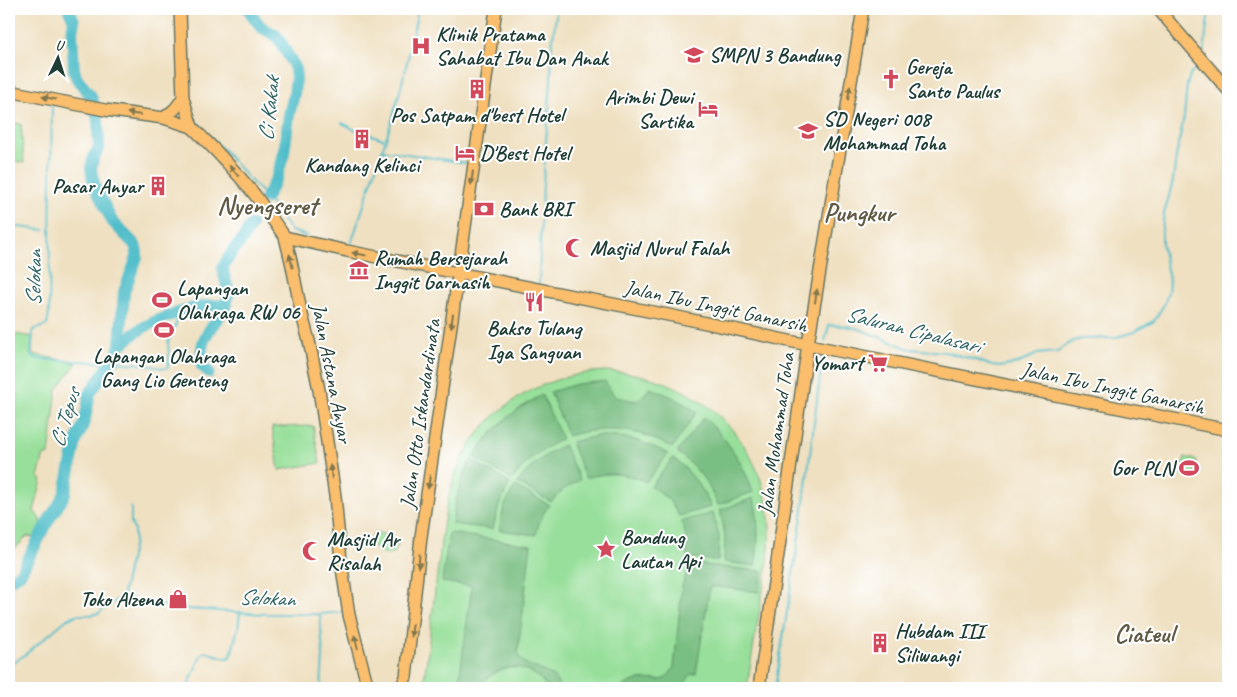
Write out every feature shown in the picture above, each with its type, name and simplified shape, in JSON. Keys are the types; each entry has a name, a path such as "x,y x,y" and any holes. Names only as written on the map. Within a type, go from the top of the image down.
{"main road":[{"name":"Jalan Astana Anyar","path":"180,9 183,98 192,127 239,176 254,195 285,237 292,261 319,390 328,444 349,615 366,680 370,688"},
{"name":"Jalan Otto Iskandardinata","path":"401,688 408,682 421,537 496,9"},
{"name":"Jalan Mohammad Toha","path":"759,688 808,344 863,9"},
{"path":"1158,9 1228,90"},
{"path":"9,91 105,110 164,118 192,127"},
{"path":"164,118 175,110 183,98"},
{"name":"Jalan Ibu Inggit Ganarsih","path":"285,237 1228,430"}],"green space":[{"path":"9,122 21,124 24,163 9,160"},
{"name":"Lapangan Olahraga RW 06","path":"160,291 170,294 165,309 154,305"},
{"path":"9,333 33,337 32,354 77,363 57,389 49,455 44,455 38,477 42,480 34,511 40,519 40,529 34,537 27,536 15,549 9,542"},
{"path":"605,371 638,375 669,384 696,398 720,417 740,440 756,467 766,498 770,540 747,688 423,688 444,519 454,478 464,455 478,434 494,416 513,401 533,389 556,380 580,374"},
{"path":"605,381 615,397 637,401 650,388 675,398 697,412 672,448 647,436 622,430 596,430 568,436 550,392 577,384"},
{"path":"542,395 562,439 534,457 522,467 512,480 473,457 495,429 512,414"},
{"path":"704,417 733,452 753,492 718,505 701,476 677,452"},
{"path":"313,426 320,463 279,470 272,427"},
{"path":"597,436 634,440 668,454 646,482 631,476 616,474 585,478 571,442"},
{"path":"564,445 580,480 564,489 551,502 517,483 538,461"},
{"name":"Gor PLN","path":"1185,457 1197,460 1193,478 1181,475"},
{"path":"673,458 695,480 704,492 711,507 679,516 669,500 651,486"},
{"path":"471,460 510,483 499,505 493,529 452,524 458,491"},
{"path":"515,486 549,505 540,519 536,535 499,530 504,507"},
{"path":"754,498 758,532 755,566 724,562 725,536 720,510"},
{"path":"713,513 719,536 718,561 687,557 686,537 682,521"},
{"path":"373,533 380,533 394,538 398,543 394,553 386,554 377,550 370,542"},
{"path":"449,533 531,545 518,651 520,657 528,665 552,676 559,688 548,688 532,673 514,668 504,669 495,673 479,688 458,688 472,586 442,582"},
{"path":"695,564 763,571 759,592 710,586 696,674 691,674 685,683 690,688 620,688 636,680 663,679 674,667 682,586 688,569"}],"waterway":[{"name":"Ci Tepus","path":"9,580 20,574 65,493 76,441 84,424 90,393 117,354 120,345 124,292 137,257 135,245 112,221 95,186 91,168 94,156 99,148 98,120 91,96 77,79 74,70 72,31 74,21 69,9"},
{"name":"Ci Kakak","path":"248,9 261,27 277,36 292,62 296,78 284,153 277,177 266,198"},
{"name":"Selokan","path":"399,9 416,11"},
{"name":"Selokan","path":"405,72 418,9"},
{"path":"551,79 552,45 557,9"},
{"name":"Saluran Cipalasari","path":"1204,51 1209,9"},
{"path":"188,64 191,104"},
{"name":"Saluran Cipalasari","path":"825,341 829,325 846,326 859,329 910,349 945,352 1000,367 1019,363 1037,354 1058,352 1061,348 1081,339 1113,338 1134,332 1154,321 1165,303 1168,292 1169,280 1162,245 1162,229 1173,181 1184,117 1187,85 1190,75 1197,68"},
{"name":"Selokan","path":"350,247 393,117 404,75"},
{"path":"544,165 551,80"},
{"name":"Selokan","path":"52,104 49,314 47,325 33,330 31,356 39,359 111,363"},
{"path":"195,118 197,123 219,146"},
{"name":"Selokan","path":"342,123 350,127"},
{"name":"Selokan","path":"351,128 383,139"},
{"path":"221,147 233,161"},
{"name":"Selokan","path":"382,150 466,163"},
{"path":"235,163 247,177"},
{"path":"541,219 544,168"},
{"name":"Selokan","path":"249,179 266,197 291,231 307,236"},
{"path":"539,285 541,222"},
{"name":"Ci Kakak","path":"120,345 144,327 179,312 204,306 226,306 229,292 223,267 251,225"},
{"name":"Selokan","path":"9,228 11,226 44,230"},
{"path":"209,372 202,366 202,347 207,333 226,306"},
{"path":"112,362 168,368 168,342 179,313"},
{"name":"Saluran Cipalasari","path":"775,688 802,517 823,353"},
{"name":"Selokan","path":"122,598 134,542 131,507"},
{"name":"Selokan","path":"9,665 27,653 66,620 76,615 99,613 119,598 123,598"},
{"name":"Selokan","path":"125,598 174,608 264,614 344,612"},
{"path":"187,688 201,655 205,652 229,658 238,628 240,613"},
{"name":"Selokan","path":"320,614 323,656 321,688"}],"place":[{"name":"Klinik Pratama Sahabat Ibu Dan Anak","path":"421,46"},
{"name":"SMPN 3 Bandung","path":"694,55"},
{"name":"Gereja Santo Paulus","path":"891,79"},
{"name":"Pos Satpam d'best Hotel","path":"477,89"},
{"name":"Arimbi Dewi Sartika","path":"708,109"},
{"name":"SD Negeri 008 Mohammad Toha","path":"808,131"},
{"name":"Kandang Kelinci","path":"362,139"},
{"name":"D'Best Hotel","path":"465,153"},
{"name":"Pasar Anyar","path":"158,186"},
{"name":"Bank BRI","path":"484,209"},
{"name":"Masjid Nurul Falah","path":"575,248"},
{"name":"Rumah Bersejarah Inggit Garnasih","path":"359,270"},
{"name":"Lapangan Olahraga RW 06","path":"162,300"},
{"name":"Bakso Tulang Iga Sanguan","path":"534,302"},
{"name":"Lapangan Olahraga Gang Lio Genteng","path":"164,330"},
{"name":"Yomart","path":"878,363"},
{"name":"Gor PLN","path":"1189,468"},
{"name":"Bandung Lautan Api","path":"606,549"},
{"name":"Masjid Ar Risalah","path":"312,551"},
{"name":"Toko Alzena","path":"178,599"},
{"name":"Hubdam III Siliwangi","path":"880,643"}],"district":[{"name":"Nyengseret","path":"267,205"},
{"name":"Pungkur","path":"859,212"},
{"name":"Ciateul","path":"1144,633"}]}
